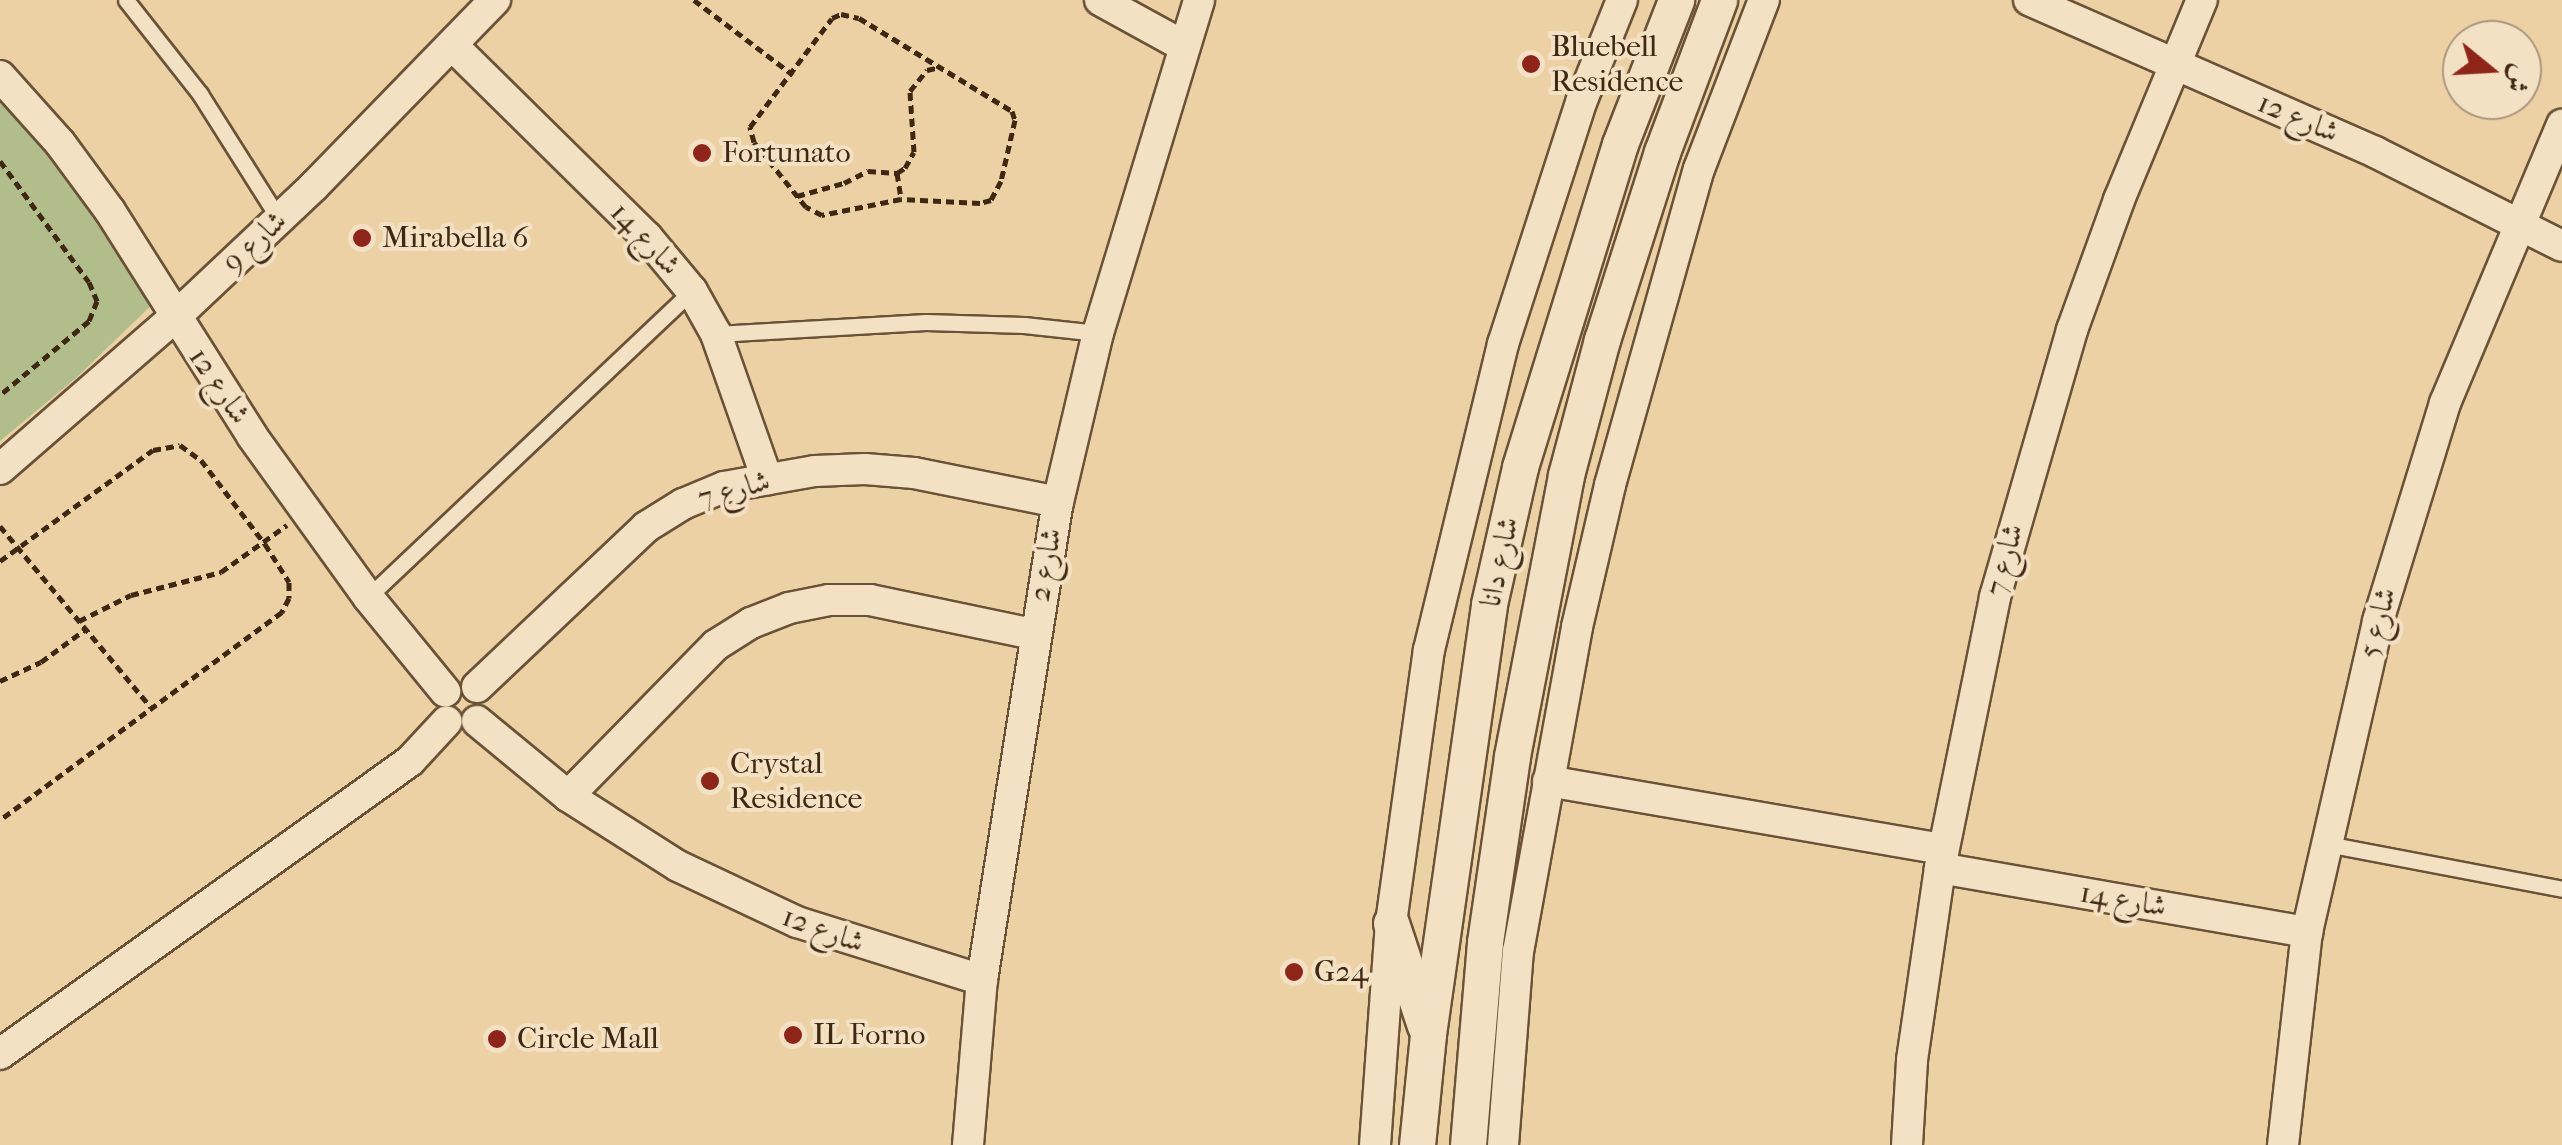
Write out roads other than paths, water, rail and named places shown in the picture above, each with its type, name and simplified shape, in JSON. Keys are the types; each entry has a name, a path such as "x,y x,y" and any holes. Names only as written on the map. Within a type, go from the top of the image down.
{"street":[{"name":"شارع 9","path":"0,469 174,318 279,220 495,0"},
{"path":"1100,0 1182,45"},
{"name":"شارع 2","path":"968,1145 982,980 1033,634 1058,502 1098,334 1182,45 1199,0"},
{"path":"1376,1145 1391,923 1410,768 1450,553 1503,344 1540,225 1622,0"},
{"name":"شارع دانا","path":"1416,1145 1428,1034 1490,604 1520,467 1608,182 1676,0"},
{"name":"شارع دانا","path":"1468,1145 1486,942 1512,756 1566,475 1602,340 1662,152 1719,0"},
{"path":"1503,1145 1518,952 1576,627 1699,169 1764,0"},
{"name":"شارع 12","path":"2029,0 2375,152 2562,246"},
{"name":"شارع 7","path":"1907,1145 1912,1060 1942,859 1986,635 2031,463 2072,330 2173,65 2202,0"},
{"name":"شارع 14","path":"453,46 647,237 692,292 716,334 767,478"},
{"name":"شارع 12","path":"0,76 60,143 110,211 174,318 305,510 456,711 636,842 737,896 860,944 982,980"},
{"name":"شارع 5","path":"2282,1145 2306,932 2350,732 2410,512 2445,403 2516,226 2562,125"},
{"name":"شارع 7","path":"456,711 484,704 477,687 646,527 710,493 767,478 848,470 914,472 1058,502"},
{"path":"568,796 716,644 751,623 789,608 829,600 870,600 1033,634"},
{"path":"0,1054 410,761 456,711"},
{"name":"شارع 14","path":"1548,781 2306,932"},
{"path":"1391,923 1428,1034"}],"lane":[{"path":"126,0 200,94 279,220"},
{"path":"368,597 692,292"},
{"path":"716,334 926,322 1024,325 1098,334"},
{"path":"2327,844 2562,889"}],"place":[{"name":"Bluebell Residence","path":"1531,64"},
{"name":"Fortunato","path":"702,153"},
{"name":"Mirabella 6","path":"362,238"},
{"name":"Crystal Residence","path":"710,781"},
{"name":"G24","path":"1294,972"},
{"name":"IL Forno","path":"793,1035"},
{"name":"Circle Mall","path":"497,1039"}]}
